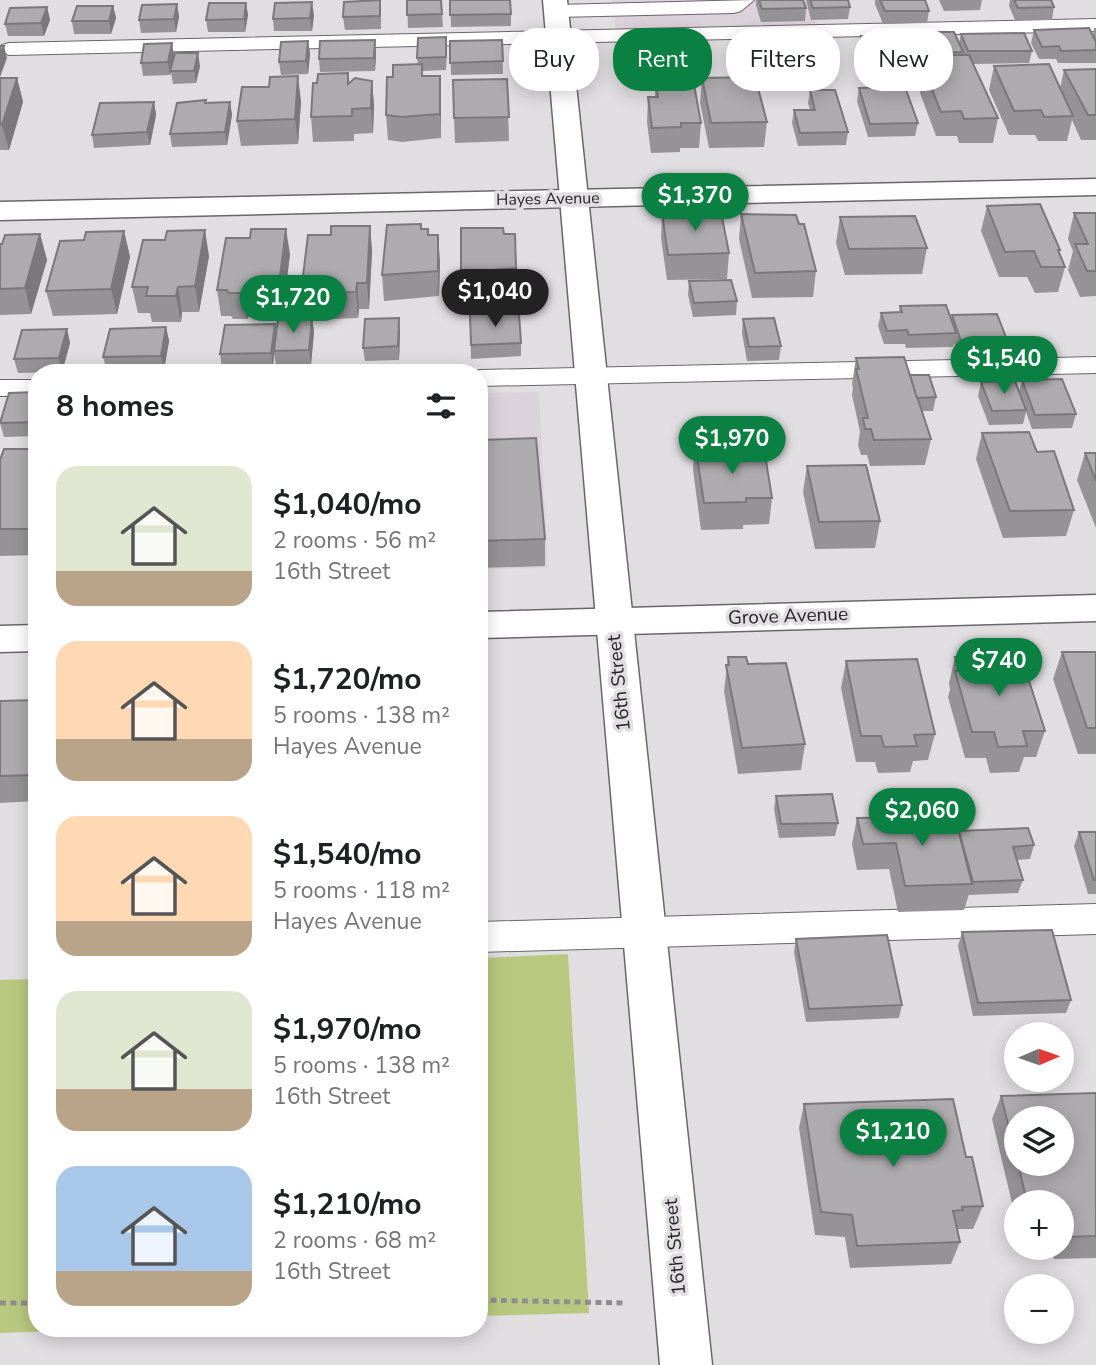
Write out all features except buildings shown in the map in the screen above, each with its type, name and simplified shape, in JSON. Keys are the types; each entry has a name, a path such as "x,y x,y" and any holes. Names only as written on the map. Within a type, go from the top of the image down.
{"street":[{"name":"16th Street","path":"556,16 612,621 686,1365"},
{"name":"Hayes Avenue","path":"0,211 1096,187"},
{"name":"Grove Avenue","path":"488,625 1096,607"},
{"path":"0,639 28,638"}],"lane":[{"path":"9,49 734,6 744,0"},
{"path":"556,16 1096,25"},
{"path":"488,378 1096,365"},
{"path":"0,388 28,388"},
{"path":"488,937 1096,919"}],"path":[{"path":"488,1300 568,1300 680,1308"},
{"path":"0,1303 28,1303"}],"shaded area":[{"path":"612,0 809,0 817,26 712,28 616,28"},
{"path":"539,392 548,568 488,569 488,393"}],"green space":[{"path":"568,954 589,1313 488,1316 488,958"},
{"path":"28,979 28,1332 0,1333 0,980"}]}
